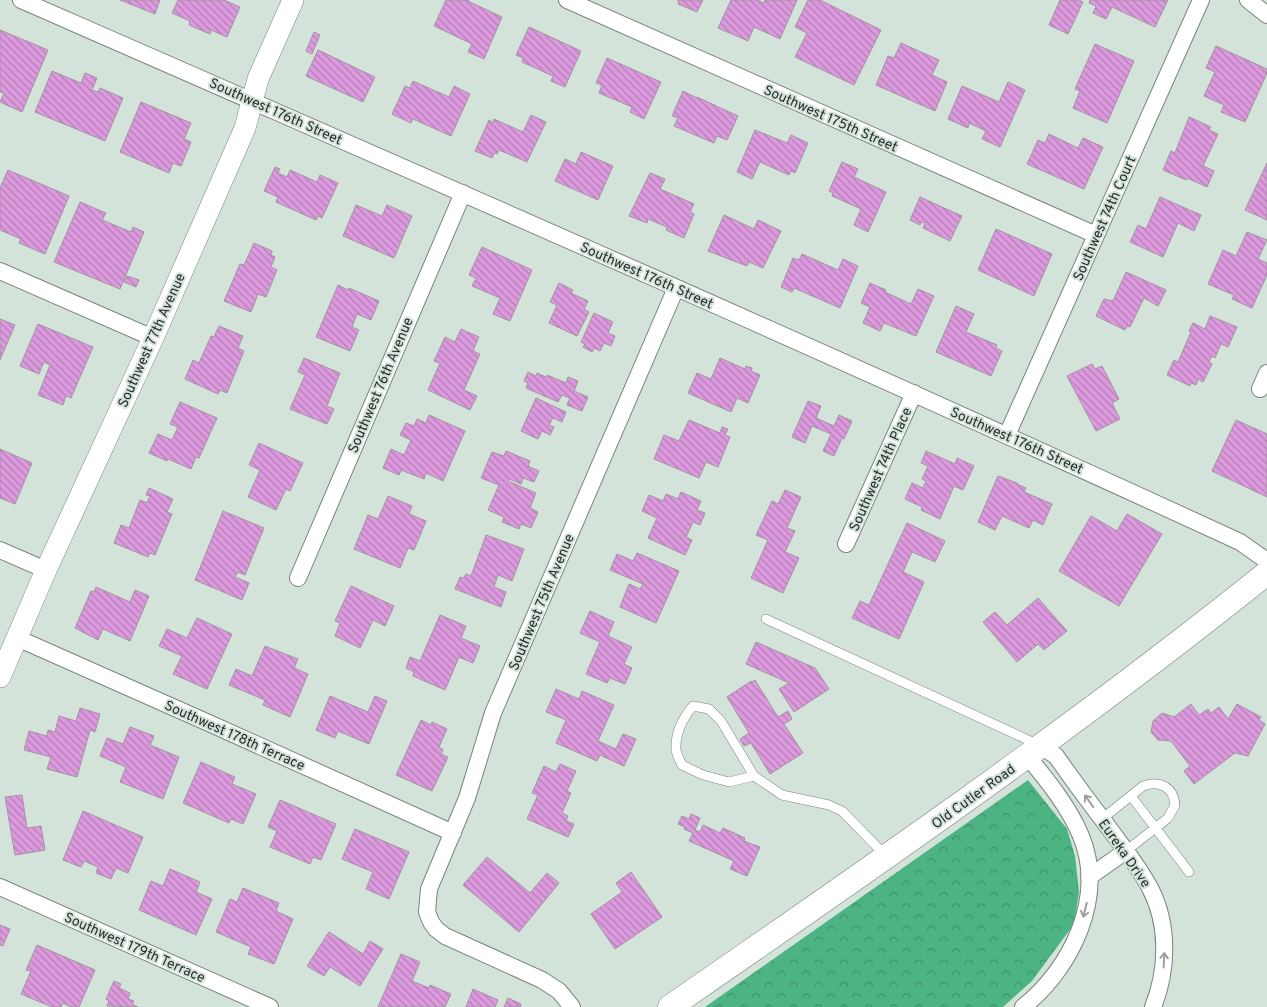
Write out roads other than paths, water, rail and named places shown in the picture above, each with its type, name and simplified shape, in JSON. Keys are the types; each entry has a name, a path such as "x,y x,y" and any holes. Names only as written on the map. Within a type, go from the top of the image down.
{"main road":[{"name":"Old Cutler Road","path":"670,1007 887,858 1035,751 1267,573"}],"street":[{"name":"Southwest 176th Street","path":"21,0 914,393 1240,542 1267,561"},
{"name":"Southwest 77th Avenue","path":"0,677 46,570 154,338 245,128 258,79 293,0"},
{"name":"Southwest 175th Street","path":"567,0 1096,235"},
{"name":"Southwest 74th Court","path":"1007,435 1201,0"},
{"path":"1248,0 1267,15"},
{"name":"Southwest 76th Avenue","path":"298,578 463,193"},
{"path":"0,271 154,338"},
{"name":"Southwest 75th Avenue","path":"572,1007 558,992 542,980 451,939 436,929 427,912 427,902 430,889 474,778 493,713 676,288"},
{"path":"1260,389 1267,373"},
{"name":"Southwest 74th Place","path":"846,544 914,393"},
{"path":"0,550 46,570"},
{"name":"Southwest 178th Terrace","path":"17,638 453,833"},
{"name":"Eureka Drive","path":"1035,751 1056,756 1136,864 1151,889 1162,924 1164,948 1162,976 1153,1007"},
{"name":"Eureka Drive","path":"1023,1007 1053,977 1076,939 1085,913 1089,892 1089,877 1080,835 1035,751"},
{"path":"1080,835 1102,819"},
{"path":"1089,877 1126,851"},
{"name":"Southwest 179th Terrace","path":"0,887 270,1007"}],"lane":[{"path":"766,619 1004,727 1035,751"},
{"path":"754,776 729,782 703,775 682,765 676,750 678,733 685,716 693,706 710,709 720,721 754,776 782,795 829,805 842,811 887,858"},
{"path":"1102,819 1144,786 1157,783 1165,786 1172,792 1175,805 1168,818 1126,851"},
{"path":"1131,796 1189,872"}]}
